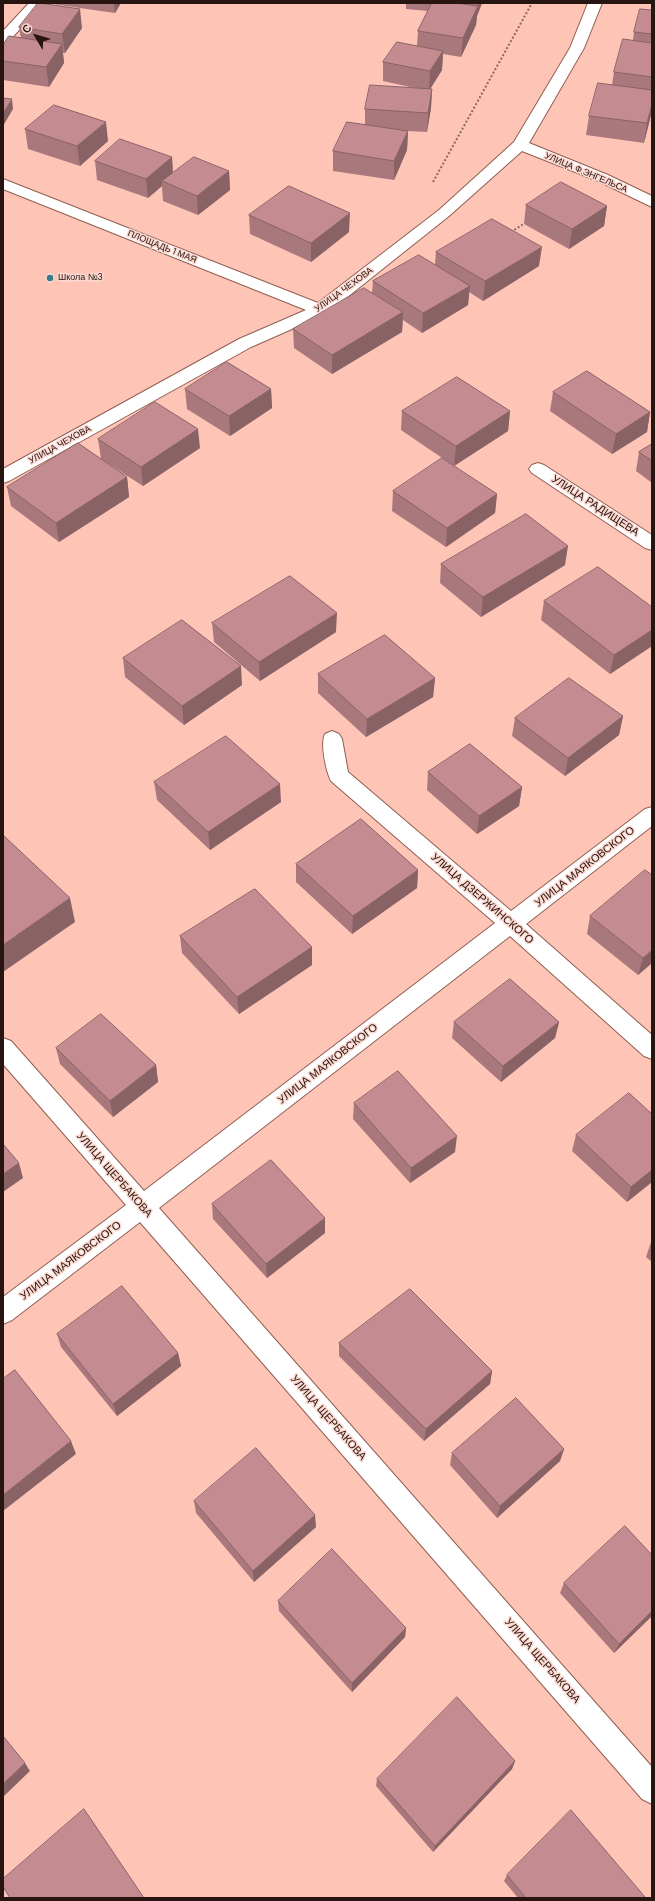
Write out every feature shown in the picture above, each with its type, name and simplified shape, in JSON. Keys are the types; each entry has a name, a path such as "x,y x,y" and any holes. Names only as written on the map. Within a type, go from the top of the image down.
{"street":[{"path":"3,39 37,3"},
{"name":"УЛИЦА ЧЕХОВА","path":"3,477 245,344 320,310 444,214 520,146 577,48 595,3"},
{"name":"УЛИЦА Ф.ЭНГЕЛЬСА","path":"520,146 603,178 652,202"},
{"name":"ПЛОЩАДЬ 1 МАЯ","path":"3,184 320,310"},
{"name":"УЛИЦА РАДИЩЕВА","path":"538,469 652,544"},
{"name":"УЛИЦА ДЗЕРЖИНСКОГО","path":"332,739 338,775 511,924 652,1049"},
{"name":"УЛИЦА МАЯКОВСКОГО","path":"3,1312 652,815"},
{"name":"УЛИЦА ЩЕРБАКОВА","path":"3,1048 652,1789"}],"path":[{"path":"433,182 532,3"},
{"path":"507,234 527,222"}],"building":[{"path":"38,3 80,9 62,34 19,27"},
{"path":"432,3 456,3 478,6 463,38 418,31"},
{"path":"640,9 652,10 652,34 634,32"},
{"path":"9,36 62,44 46,67 3,61 3,45"},
{"path":"623,39 652,43 652,77 614,72"},
{"path":"397,42 443,51 430,71 383,62"},
{"path":"598,83 652,90 652,104 647,123 589,116"},
{"path":"370,85 432,89 428,113 365,109"},
{"path":"3,98 12,99 3,113"},
{"path":"54,105 106,122 77,146 25,129"},
{"path":"347,122 408,131 394,161 333,151"},
{"path":"120,139 172,157 146,179 95,161"},
{"path":"194,157 229,171 197,196 162,181"},
{"path":"561,182 607,206 572,229 526,205"},
{"path":"289,186 350,213 311,243 249,215"},
{"path":"492,219 542,247 485,281 436,252"},
{"path":"419,255 470,286 423,313 373,281"},
{"path":"364,288 403,312 332,355 293,329"},
{"path":"227,362 271,389 229,416 185,389"},
{"path":"587,371 650,412 616,434 553,392"},
{"path":"457,377 510,411 456,446 402,411"},
{"path":"155,402 198,429 141,467 98,439"},
{"path":"78,443 127,477 56,523 7,487"},
{"path":"652,444 652,461 639,452"},
{"path":"442,458 497,494 447,528 393,491"},
{"path":"526,514 568,546 483,597 441,564"},
{"path":"598,567 652,607 652,630 614,655 544,601"},
{"path":"290,576 337,613 259,662 212,623"},
{"path":"182,620 241,666 182,706 123,658"},
{"path":"385,635 435,678 367,719 318,674"},
{"path":"569,678 623,716 568,758 515,718"},
{"path":"226,736 280,784 208,832 154,782"},
{"path":"470,744 522,787 479,816 428,772"},
{"path":"361,819 418,870 353,916 296,864"},
{"path":"3,835 70,898 3,945"},
{"path":"645,870 652,875 652,950 643,958 590,916"},
{"path":"255,889 312,947 237,997 180,936"},
{"path":"510,979 559,1022 503,1066 454,1022"},
{"path":"101,1014 156,1065 110,1101 56,1048"},
{"path":"398,1071 457,1136 411,1168 354,1103"},
{"path":"629,1093 652,1114 652,1170 631,1187 576,1135"},
{"path":"3,1144 19,1163 3,1174"},
{"path":"271,1160 325,1218 266,1264 212,1204"},
{"path":"122,1286 178,1353 113,1404 57,1334"},
{"path":"410,1289 492,1371 426,1429 339,1343"},
{"path":"15,1370 71,1441 3,1495 3,1379"},
{"path":"516,1398 564,1449 500,1506 452,1453"},
{"path":"256,1448 315,1515 253,1571 194,1501"},
{"path":"625,1526 652,1555 652,1611 619,1644 564,1583"},
{"path":"332,1549 406,1628 352,1683 278,1601"},
{"path":"457,1697 515,1761 435,1846 377,1779"},
{"path":"3,1736 25,1763 3,1784"},
{"path":"84,1809 144,1898 10,1898 3,1887 3,1879"},
{"path":"571,1810 645,1897 644,1898 526,1898 507,1875"}],"place":[{"name":"Школа №3","path":"50,278"}]}
